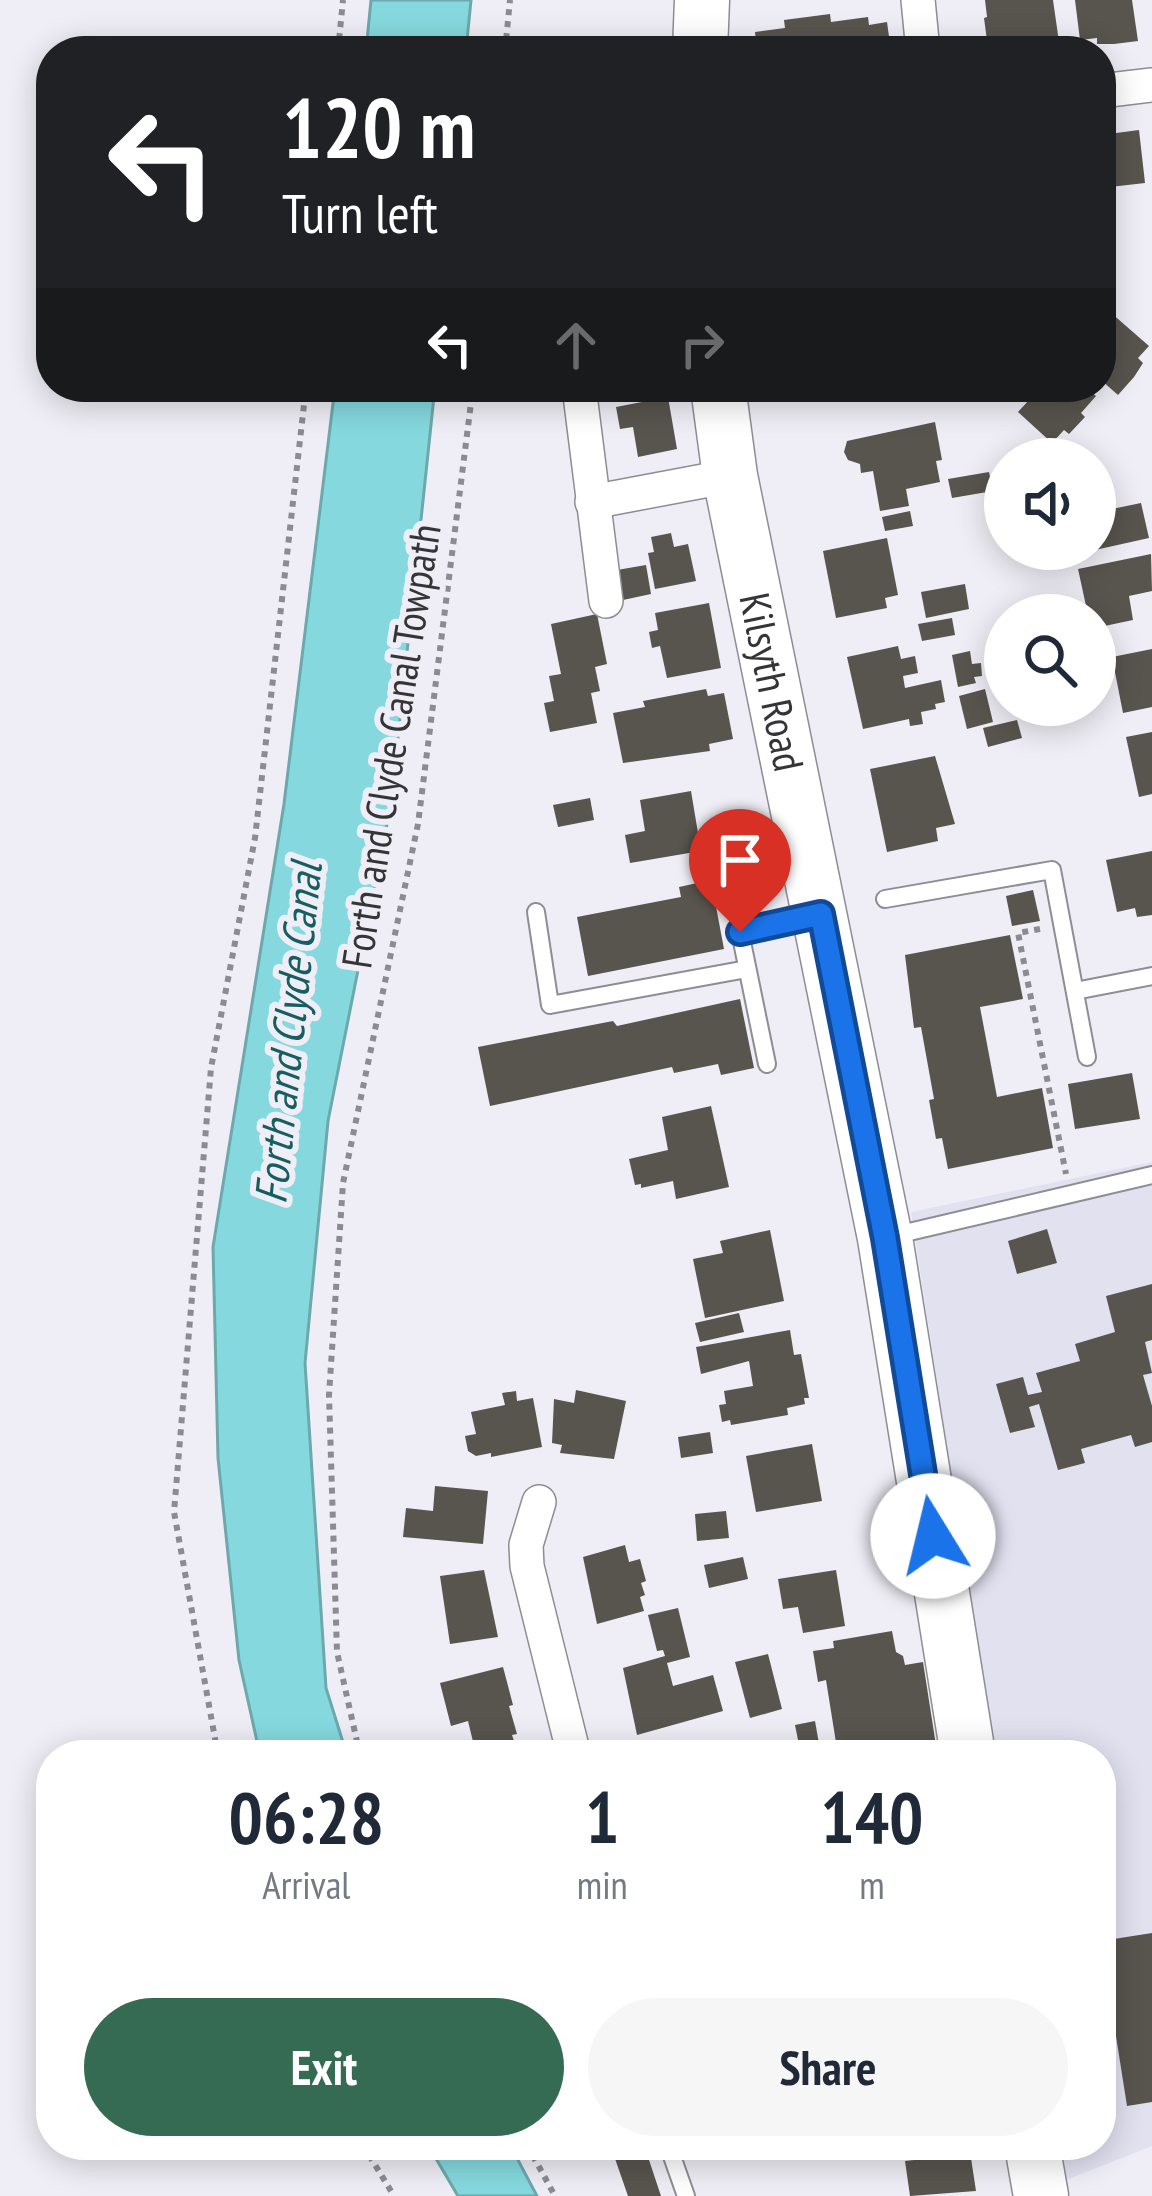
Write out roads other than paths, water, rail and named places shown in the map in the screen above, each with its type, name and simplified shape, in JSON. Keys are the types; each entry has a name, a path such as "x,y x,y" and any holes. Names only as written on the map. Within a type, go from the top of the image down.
{"main road":[{"path":"701,36 702,0"},
{"name":"Kilsyth Road","path":"720,402 730,476 885,1238 966,1740"},
{"path":"1035,2160 1041,2196"}],"street":[{"path":"918,0 922,36"},
{"path":"1116,89 1152,85"},
{"path":"581,402 606,601"},
{"path":"592,502 730,476"},
{"path":"539,1502 526,1546 526,1566 570,1740"}],"lane":[{"path":"885,899 1052,870 1087,1057"},
{"path":"536,911 550,1006 747,969"},
{"path":"767,1064 740,932 821,914"},
{"path":"1075,992 1152,976"},
{"path":"885,1238 1152,1175"},
{"path":"673,2160 686,2196"}],"water":[{"path":"371,0 471,0 467,36 367,36"},
{"name":"Forth and Clyde Canal","path":"333,402 433,402 391,804 328,1121 305,1363 326,1688 342,1740 257,1740 239,1660 218,1458 213,1247 284,804"},
{"path":"437,2160 518,2160 537,2196 458,2196"}]}
